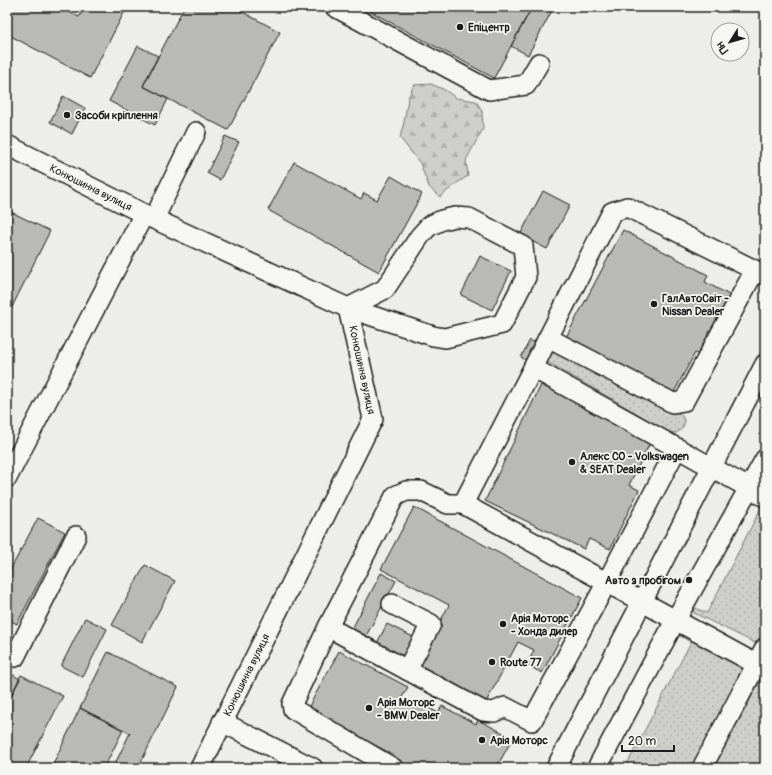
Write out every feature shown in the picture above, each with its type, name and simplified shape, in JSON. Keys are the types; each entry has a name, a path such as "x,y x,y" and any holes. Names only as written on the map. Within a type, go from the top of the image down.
{"street":[{"path":"335,7 488,90 526,85 539,64"},
{"path":"7,478 196,132"},
{"name":"Конюшинна вулиця","path":"7,145 149,216 348,308 373,419 222,722 313,768"},
{"path":"464,504 548,338 612,212 627,208 760,272 684,401 673,403 548,338"},
{"path":"455,217 469,218 523,246 526,277 502,324 445,338 434,336 348,308 385,289 420,236 430,226 442,220 455,217"},
{"path":"556,768 765,364"},
{"path":"533,368 757,492"},
{"path":"328,627 483,711 494,712 504,707 532,721 677,448"},
{"path":"597,768 676,620 757,492 765,459"},
{"path":"394,768 293,709 292,704 328,627 396,496 406,491 421,491 448,504 464,504 676,620 761,656 702,768"},
{"path":"7,653 14,657 76,536"},
{"path":"392,604 431,624 407,670"},
{"path":"200,768 222,722"}],"green space":[{"path":"431,84 445,90 456,98 476,101 482,111 483,129 466,160 468,176 440,197 429,187 420,163 400,138 408,98 414,85"},
{"path":"551,346 680,414 684,419 683,427 676,433 669,432 544,360"},
{"path":"763,504 765,505 765,633 759,645 694,613 693,607 707,613"},
{"path":"685,632 746,665 691,768 625,768 691,642 676,634"},
{"path":"765,671 765,768 713,768"}],"building":[{"path":"7,7 59,7 79,17 85,7 127,7 90,78 7,34"},
{"path":"184,7 233,7 280,32 228,130 143,86"},
{"name":"Епіцентр","path":"362,7 532,7 494,78"},
{"path":"532,7 554,7 528,55 511,46"},
{"path":"138,46 158,56 143,86 168,99 155,125 109,101"},
{"name":"Засоби кріплення","path":"63,96 85,108 72,134 50,122"},
{"path":"225,136 239,142 220,180 207,173"},
{"path":"294,162 361,199 364,193 377,200 391,176 422,194 379,272 268,210"},
{"path":"543,191 570,205 547,249 520,235"},
{"path":"7,210 50,231 7,317"},
{"path":"623,230 708,275 705,282 731,296 700,355 695,353 672,396 565,339"},
{"path":"480,256 511,271 492,310 461,295"},
{"path":"530,340 540,346 530,363 521,357"},
{"name":"Алекс CO - Volkswagen & SEAT Dealer","path":"541,385 652,439 629,485 639,490 610,549 589,539 584,549 485,501"},
{"name":"Арія Моторс - Хонда дилер","path":"414,507 582,598 542,673 527,665 534,650 518,642 485,704 416,667 449,605 381,569"},
{"path":"38,518 65,532 17,624 7,619 7,576"},
{"path":"145,565 175,581 142,642 112,625"},
{"path":"381,573 396,581 366,636 352,629"},
{"path":"85,618 107,629 83,677 61,666"},
{"path":"387,624 417,639 407,658 377,643"},
{"name":"Арія Моторс - BMW Dealer","path":"339,651 408,687 401,699 413,705 415,700 438,713 442,706 476,724 478,720 513,738 496,768 409,768 386,756 388,752 307,710"},
{"path":"108,652 178,687 138,768 113,768 130,733 80,708"},
{"path":"8,672 20,679 7,704 7,673"},
{"path":"21,675 63,696 26,768 7,768 7,704"},
{"path":"80,708 123,730 104,768 51,768"}],"place":[{"name":"Епіцентр","path":"460,27"},
{"name":"Засоби кріплення","path":"67,115"},
{"name":"ГалАвтоСвіт - Nissan Dealer","path":"654,304"},
{"name":"Алекс CO - Volkswagen & SEAT Dealer","path":"572,462"},
{"name":"Авто з пробігом","path":"689,580"},
{"name":"Арія Моторс - Хонда дилер","path":"503,624"},
{"name":"Route 77","path":"492,662"},
{"name":"Арія Моторс - BMW Dealer","path":"369,708"},
{"name":"Арія Моторс","path":"482,740"}]}
